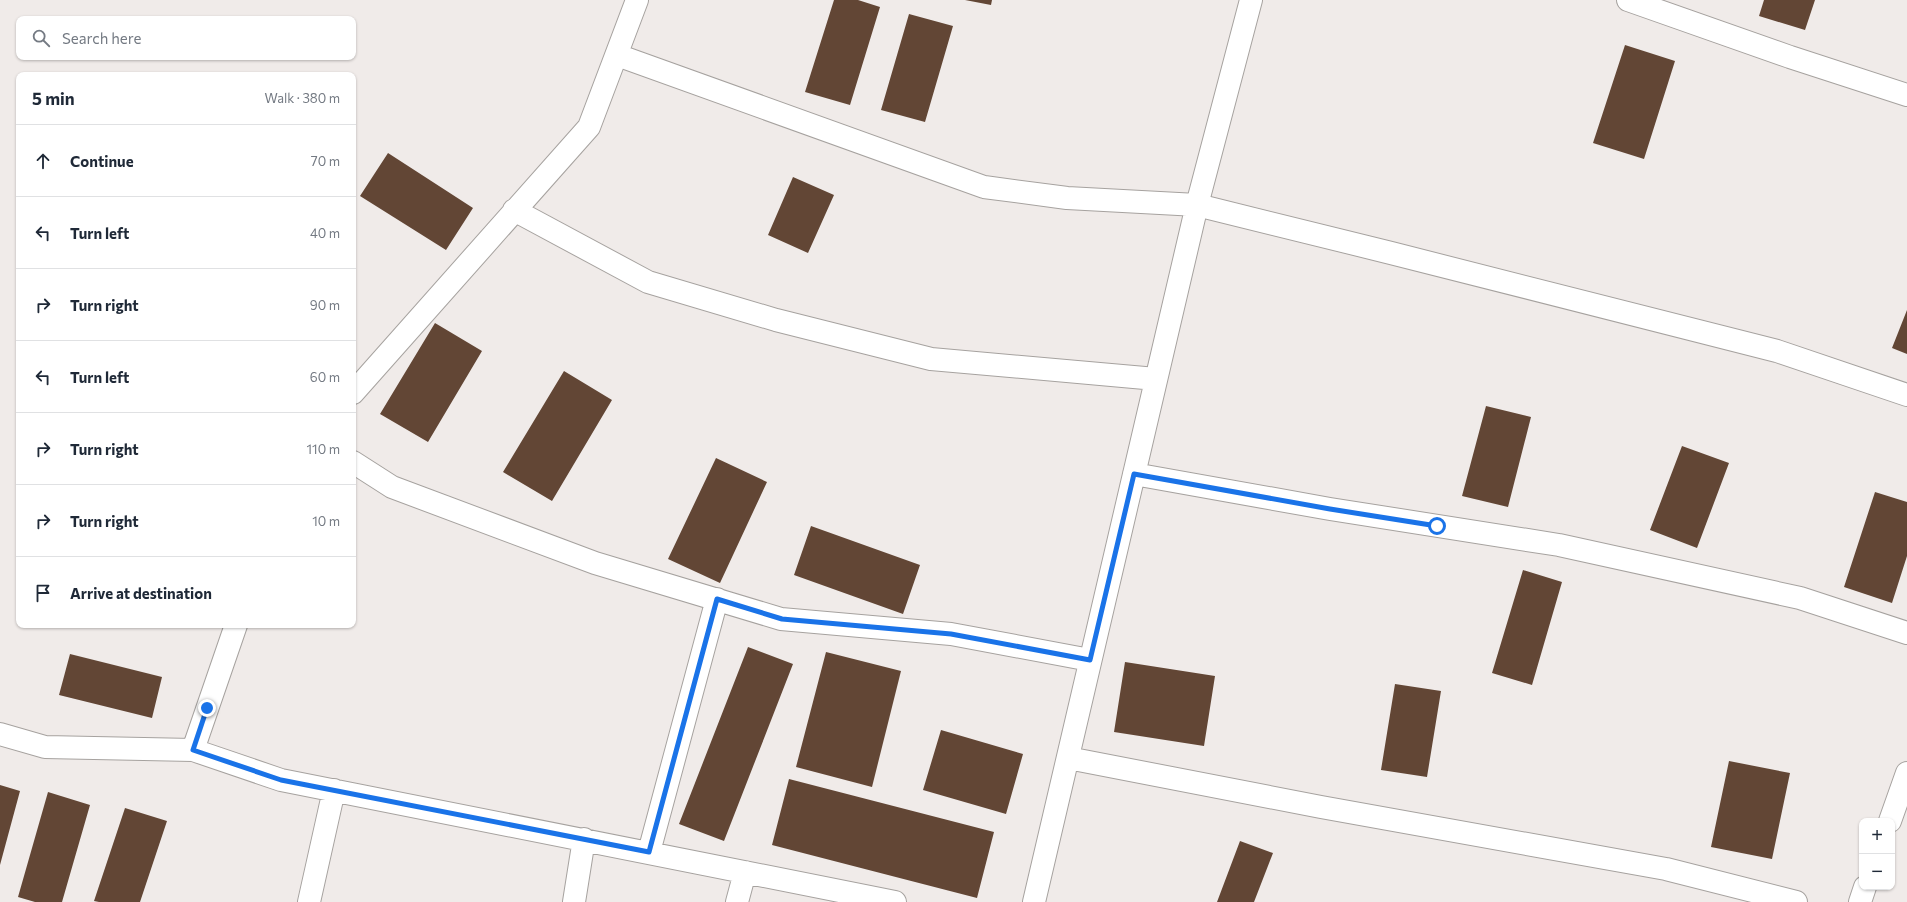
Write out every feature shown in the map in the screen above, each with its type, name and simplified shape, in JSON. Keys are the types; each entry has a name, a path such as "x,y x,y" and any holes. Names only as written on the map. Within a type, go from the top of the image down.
{"street":[{"path":"356,390 589,127 637,0"},
{"path":"1034,902 1197,206 1251,0"},
{"path":"1628,0 1790,57 1907,95"},
{"path":"617,55 984,187 1067,198 1197,206 1399,255 1778,352 1907,395"},
{"path":"514,210 648,282 776,320 931,359 1156,379"},
{"path":"356,464 392,486 595,563 782,619 951,634 1090,660"},
{"path":"1134,474 1330,509 1559,545 1800,598 1907,633"},
{"path":"649,852 717,599"},
{"path":"193,750 235,628"},
{"path":"0,734 45,747 193,750 281,780 895,902"},
{"path":"1068,758 1321,807 1666,868 1796,902"},
{"path":"1891,818 1907,773"},
{"path":"309,902 334,790"},
{"path":"574,902 584,839"},
{"path":"736,902 745,872"},
{"path":"1860,902 1865,890"}],"building":[{"path":"834,0 858,0 880,7 850,105 805,92"},
{"path":"965,0 992,0 991,5"},
{"path":"1764,0 1815,0 1805,30 1759,16"},
{"path":"909,14 953,26 925,122 881,110"},
{"path":"1625,45 1675,61 1644,159 1593,143"},
{"path":"388,153 473,208 446,250 360,196"},
{"path":"793,177 834,195 808,253 768,235"},
{"path":"1907,310 1907,354 1892,348"},
{"path":"435,323 482,351 428,442 380,414"},
{"path":"564,371 612,400 552,501 503,472"},
{"path":"1486,406 1531,417 1508,507 1462,496"},
{"path":"1682,446 1729,463 1697,548 1650,530"},
{"path":"716,458 767,482 720,583 668,559"},
{"path":"1875,492 1907,502 1907,556 1892,603 1844,587"},
{"path":"811,526 920,565 903,614 794,575"},
{"path":"1523,570 1562,582 1532,685 1492,673"},
{"path":"748,647 793,664 724,841 679,824"},
{"path":"826,652 901,671 872,787 796,767"},
{"path":"70,654 162,677 152,718 59,695"},
{"path":"1125,662 1215,676 1204,746 1114,732"},
{"path":"1395,684 1441,691 1427,777 1381,770"},
{"path":"941,730 1023,754 1006,814 923,790"},
{"path":"1729,761 1790,773 1772,859 1711,847"},
{"path":"789,779 994,832 977,898 772,845"},
{"path":"0,785 20,791 0,865"},
{"path":"48,792 90,805 62,902 35,902 18,897"},
{"path":"125,808 167,821 140,902 94,901"},
{"path":"1240,841 1273,853 1254,902 1217,902"}],"route":[{"path":"207,708 193,750 281,780 649,852 717,599 782,619 951,634 1090,660 1134,474 1330,509 1437,526"}]}
